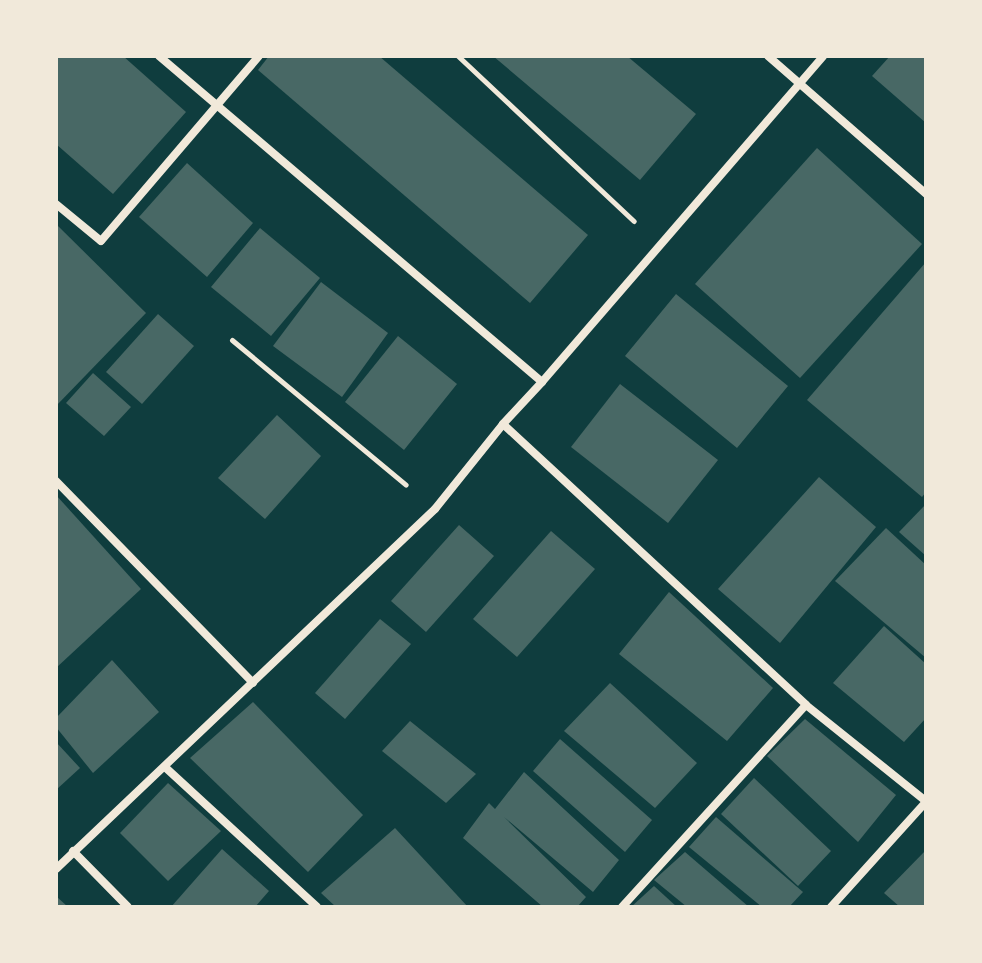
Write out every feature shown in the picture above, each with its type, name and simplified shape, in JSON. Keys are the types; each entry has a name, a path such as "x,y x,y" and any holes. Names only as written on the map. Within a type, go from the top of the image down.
{"street":[{"path":"159,56 542,382"},
{"path":"56,204 101,241 259,56"},
{"path":"768,56 926,194"},
{"path":"56,869 166,768 435,509 503,424 661,246 823,56"},
{"path":"503,424 806,705 926,801 831,907"},
{"path":"56,481 253,683"},
{"path":"622,907 806,705"},
{"path":"166,768 317,907"},
{"path":"73,851 128,907"}],"path":[{"path":"458,56 661,246"},
{"path":"232,340 435,509"}],"building":[{"path":"56,56 123,56 186,112 113,194 56,144"},
{"path":"269,56 379,56 588,235 530,303 258,70"},
{"path":"493,56 627,56 696,114 640,180"},
{"path":"890,56 926,56 926,123 872,76"},
{"path":"817,148 922,244 800,378 695,284"},
{"path":"187,163 253,223 207,277 139,217"},
{"path":"56,224 146,313 56,406"},
{"path":"260,228 320,278 271,336 211,287"},
{"path":"926,262 926,492 922,497 807,400"},
{"path":"321,282 388,333 342,397 273,346"},
{"path":"676,294 788,386 737,448 625,356"},
{"path":"158,314 194,346 142,404 106,372"},
{"path":"398,336 457,384 404,450 345,402"},
{"path":"93,373 131,407 104,436 66,403"},
{"path":"620,384 718,460 668,523 571,447"},
{"path":"277,415 321,456 265,519 218,478"},
{"path":"819,477 876,527 780,643 718,589"},
{"path":"56,495 141,589 56,668"},
{"path":"926,504 926,556 899,532"},
{"path":"459,525 494,556 426,632 391,601"},
{"path":"886,528 926,565 926,658 835,581"},
{"path":"551,531 595,569 517,657 473,619"},
{"path":"669,592 773,688 727,741 619,654"},
{"path":"380,619 411,644 345,719 315,693"},
{"path":"884,626 926,664 926,718 904,742 833,683"},
{"path":"112,660 159,712 93,773 56,727 56,718"},
{"path":"610,683 697,763 655,808 564,731"},
{"path":"253,702 363,815 308,872 190,758"},
{"path":"805,719 896,795 858,842 767,756"},
{"path":"410,721 476,774 446,803 382,751"},
{"path":"560,739 652,820 625,852 533,771"},
{"path":"56,742 80,768 56,790"},
{"path":"524,772 619,860 593,892 504,817 586,897 577,907 543,907 463,838 489,803 495,809"},
{"path":"754,778 831,851 798,886 721,814"},
{"path":"168,783 221,831 168,881 120,833"},
{"path":"716,817 803,892 789,907 762,907 689,847"},
{"path":"395,828 468,907 336,907 321,893"},
{"path":"222,849 269,891 255,907 171,907"},
{"path":"926,850 926,907 900,907 884,893"},
{"path":"685,852 749,907 687,907 654,880"},
{"path":"654,886 677,907 631,907"},
{"path":"56,896 68,907 56,907"}]}
